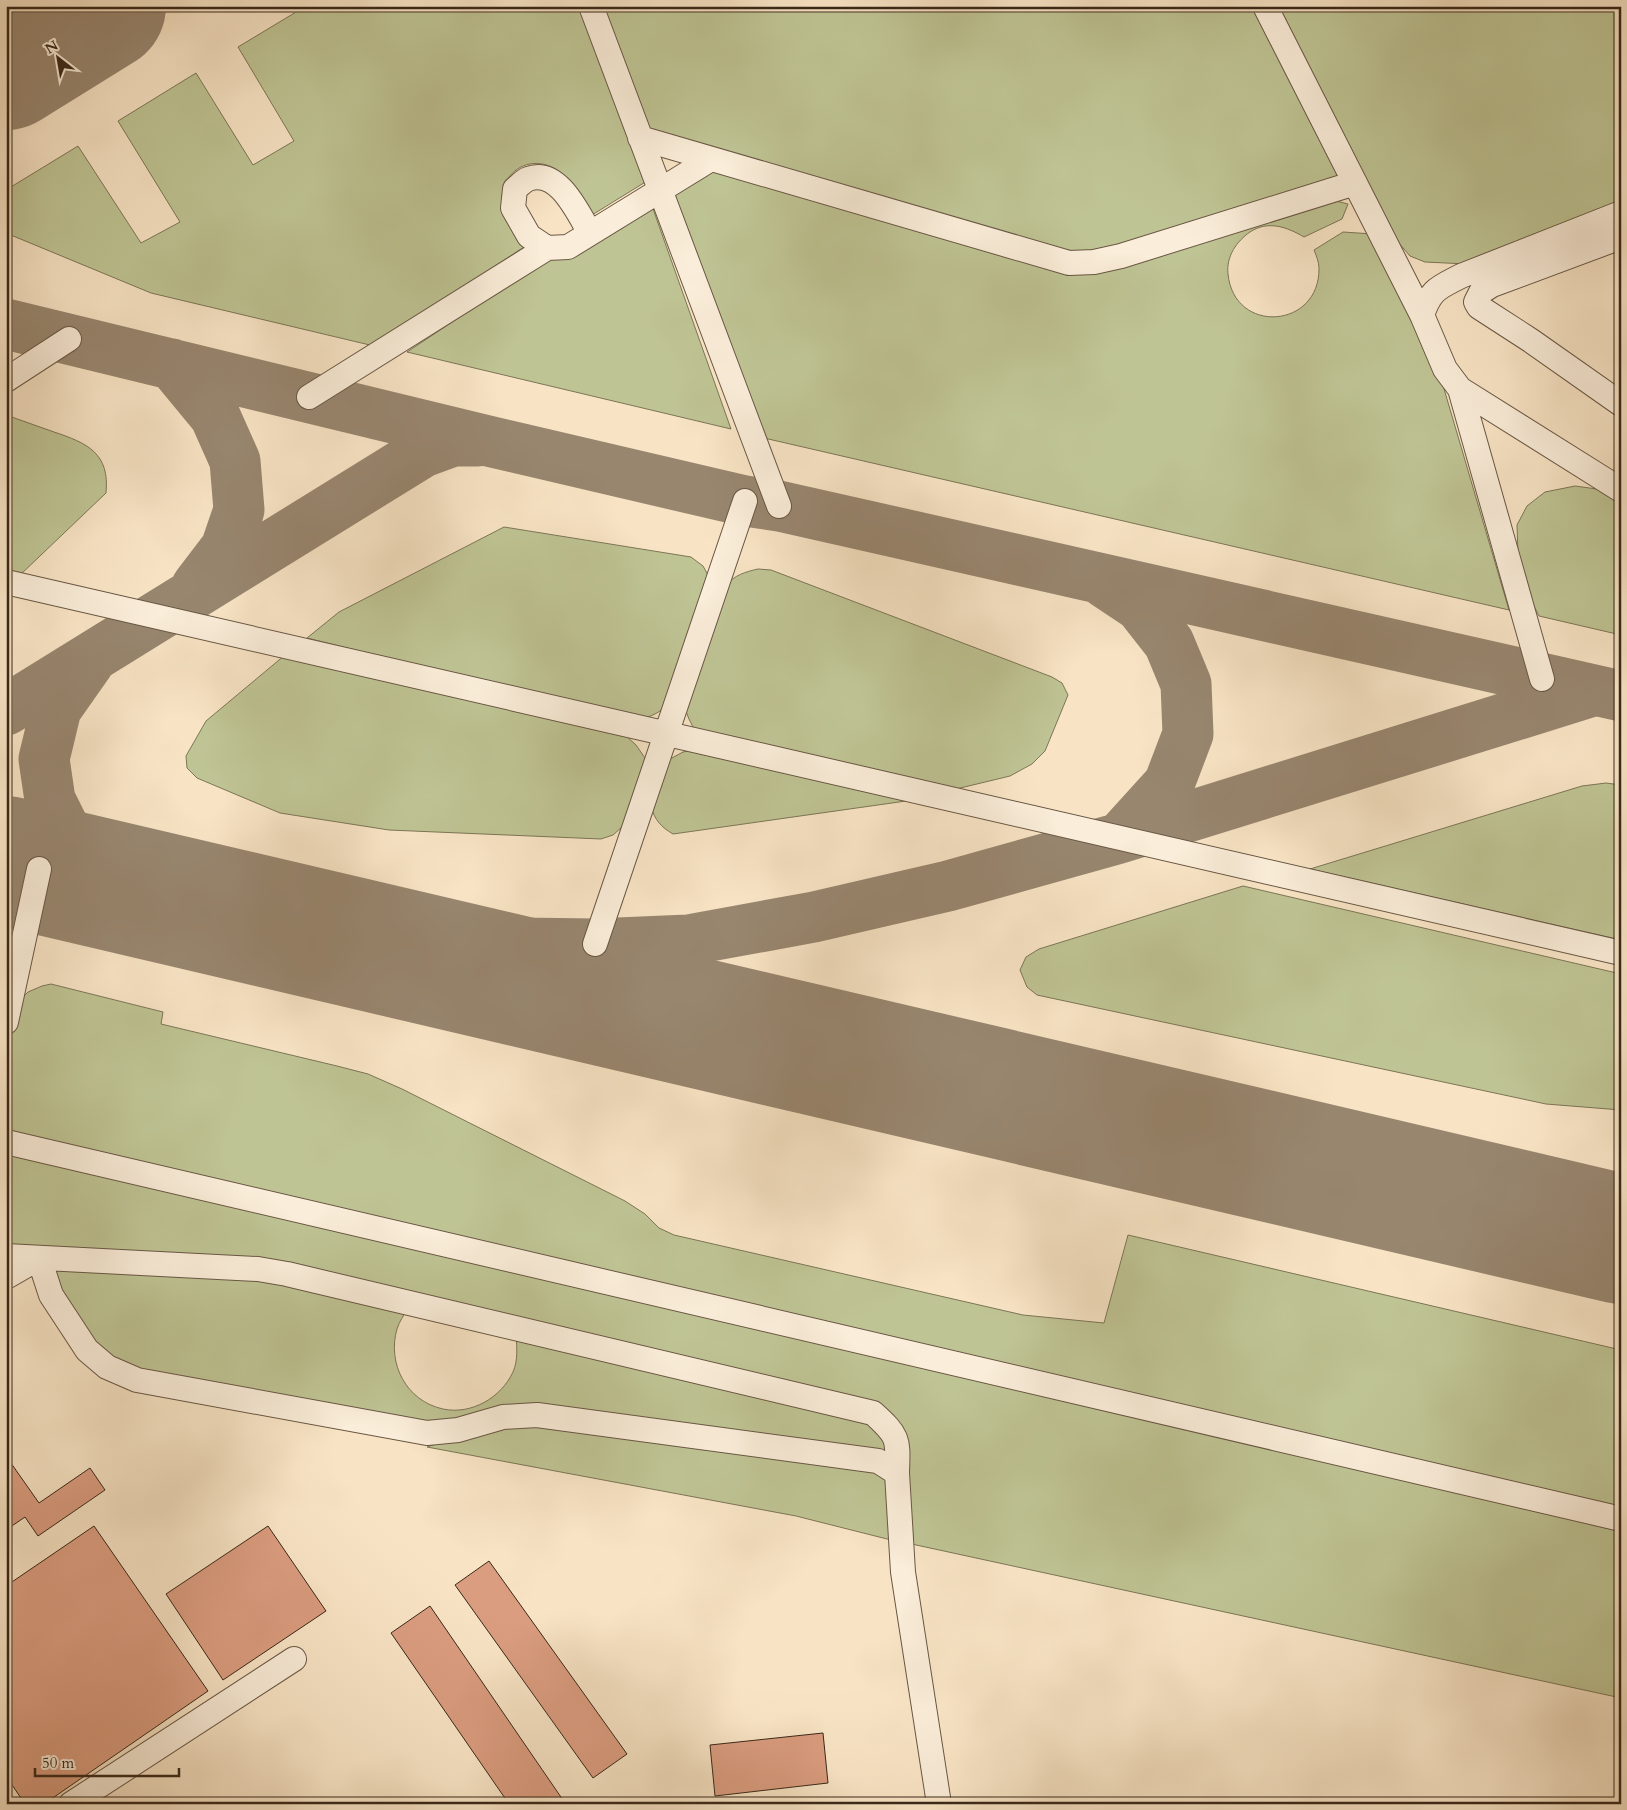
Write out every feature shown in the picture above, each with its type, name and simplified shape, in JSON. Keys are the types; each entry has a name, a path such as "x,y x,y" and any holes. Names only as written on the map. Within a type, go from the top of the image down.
{"street":[{"path":"591,6 779,506"},
{"path":"1266,6 1422,315 1445,368 1460,389 1542,678"},
{"path":"640,138 1069,263 1094,262 1120,256 1355,183"},
{"path":"309,398 547,248 568,247 711,159"},
{"path":"547,248 529,236 513,208 515,189 527,179 542,177 562,187 590,233"},
{"path":"1422,315 1428,297 1442,286 1461,276 1621,213"},
{"path":"1621,237 1492,285 1481,292 1476,302 1479,307 1530,340 1621,404"},
{"path":"6,380 69,339"},
{"path":"1460,389 1621,490"},
{"path":"596,944 745,501"},
{"path":"6,582 1621,953"},
{"path":"6,1022 39,869"},
{"path":"6,1142 1621,1519"},
{"path":"6,1256 258,1269 287,1274 874,1413 888,1426 898,1442 897,1473 903,1572 940,1804"},
{"path":"6,1277 38,1258"},
{"path":"38,1258 51,1295 87,1350 107,1367 137,1380 428,1433 458,1430 503,1417 537,1415 878,1461 897,1473"},
{"path":"71,1804 294,1659"}],"green space":[{"path":"306,6 579,6 647,181 592,215 576,189 554,168 543,164 532,164 513,172 503,190 502,201 507,217 527,245 374,346 151,293 6,233 6,190 78,146 141,243 180,222 118,121 196,73 253,165 294,141 238,47"},
{"path":"599,6 1255,6 1338,176 1125,244 1082,253 1063,249 645,129"},
{"path":"1278,6 1621,6 1621,203 1467,264 1425,262 1410,256 1397,241"},
{"path":"714,167 1065,271 1332,200 1348,204 1342,219 1304,237 1291,230 1277,226 1264,226 1250,232 1237,244 1229,261 1228,274 1234,294 1245,307 1260,315 1276,317 1292,313 1306,303 1316,288 1319,268 1314,250 1343,232 1373,234 1442,382 1509,610 764,438 669,196"},
{"path":"652,206 731,429 407,352 550,257"},
{"path":"6,415 66,436 86,446 100,459 106,479 106,493 19,576 6,573"},
{"path":"1575,486 1597,489 1621,503 1621,635 1539,616 1526,590 1518,554 1517,525 1527,506 1545,492"},
{"path":"504,527 691,557 703,566 708,575 667,706 647,717 625,717 307,638 339,612"},
{"path":"758,569 771,570 1052,677 1062,683 1068,695 1045,751 1032,764 1010,776 952,790 694,729 685,709 726,585 740,574"},
{"path":"285,655 625,735 636,745 645,758 645,773 622,827 613,835 601,839 389,830 280,813 197,778 187,768 186,756 206,721"},
{"path":"694,750 906,801 673,834 659,823 651,807 670,759 683,752"},
{"path":"1606,783 1621,785 1621,940 1310,869 1582,786"},
{"path":"1243,886 1621,974 1621,1110 1546,1104 1037,995 1027,987 1020,970 1026,957 1039,949"},
{"path":"51,984 163,1012 161,1024 368,1074 402,1089 625,1201 645,1214 659,1228 674,1235 1023,1315 1104,1323 1128,1235 1621,1350 1621,1511 16,1137 6,1130 6,1063 18,1002 28,992"},
{"path":"6,1152 1621,1527 1621,1698 907,1543 900,1427 279,1263 6,1248"},
{"path":"53,1266 264,1277 408,1308 398,1326 395,1342 397,1367 402,1379 419,1398 430,1405 443,1409 454,1410 474,1407 493,1397 501,1390 515,1368 517,1354 516,1335 879,1426 891,1455 536,1407 446,1426 127,1369 100,1350 49,1272"},
{"path":"537,1423 878,1472 890,1486 891,1540 796,1516 427,1447 509,1424"}],"building":[{"path":"6,1456 39,1503 90,1468 105,1490 38,1536 25,1517 6,1530"},
{"path":"94,1526 208,1691 44,1804 25,1804 6,1776 6,1586"},
{"path":"268,1526 326,1611 223,1680 166,1594"},
{"path":"489,1561 627,1754 593,1778 455,1585"},
{"path":"430,1606 564,1804 509,1804 391,1633"},
{"path":"823,1733 828,1783 715,1796 710,1745"}],"taxiway":[{"path":"6,324 488,441 745,501 779,506 1621,696"},
{"path":"172,364 215,416 235,461 239,510 226,548 197,586"},
{"path":"6,710 423,452 453,441 478,441"},
{"path":"1104,582 1140,606 1169,643 1186,684 1188,734 1169,784 1120,838"},
{"path":"89,662 56,709 44,759 50,800 70,840 120,888"},
{"path":"299,930 520,943 595,944 688,940 814,917 948,886 1120,838 1593,691"}],"runway":[{"path":"6,65 101,6"},
{"path":"6,861 1621,1239"}]}
